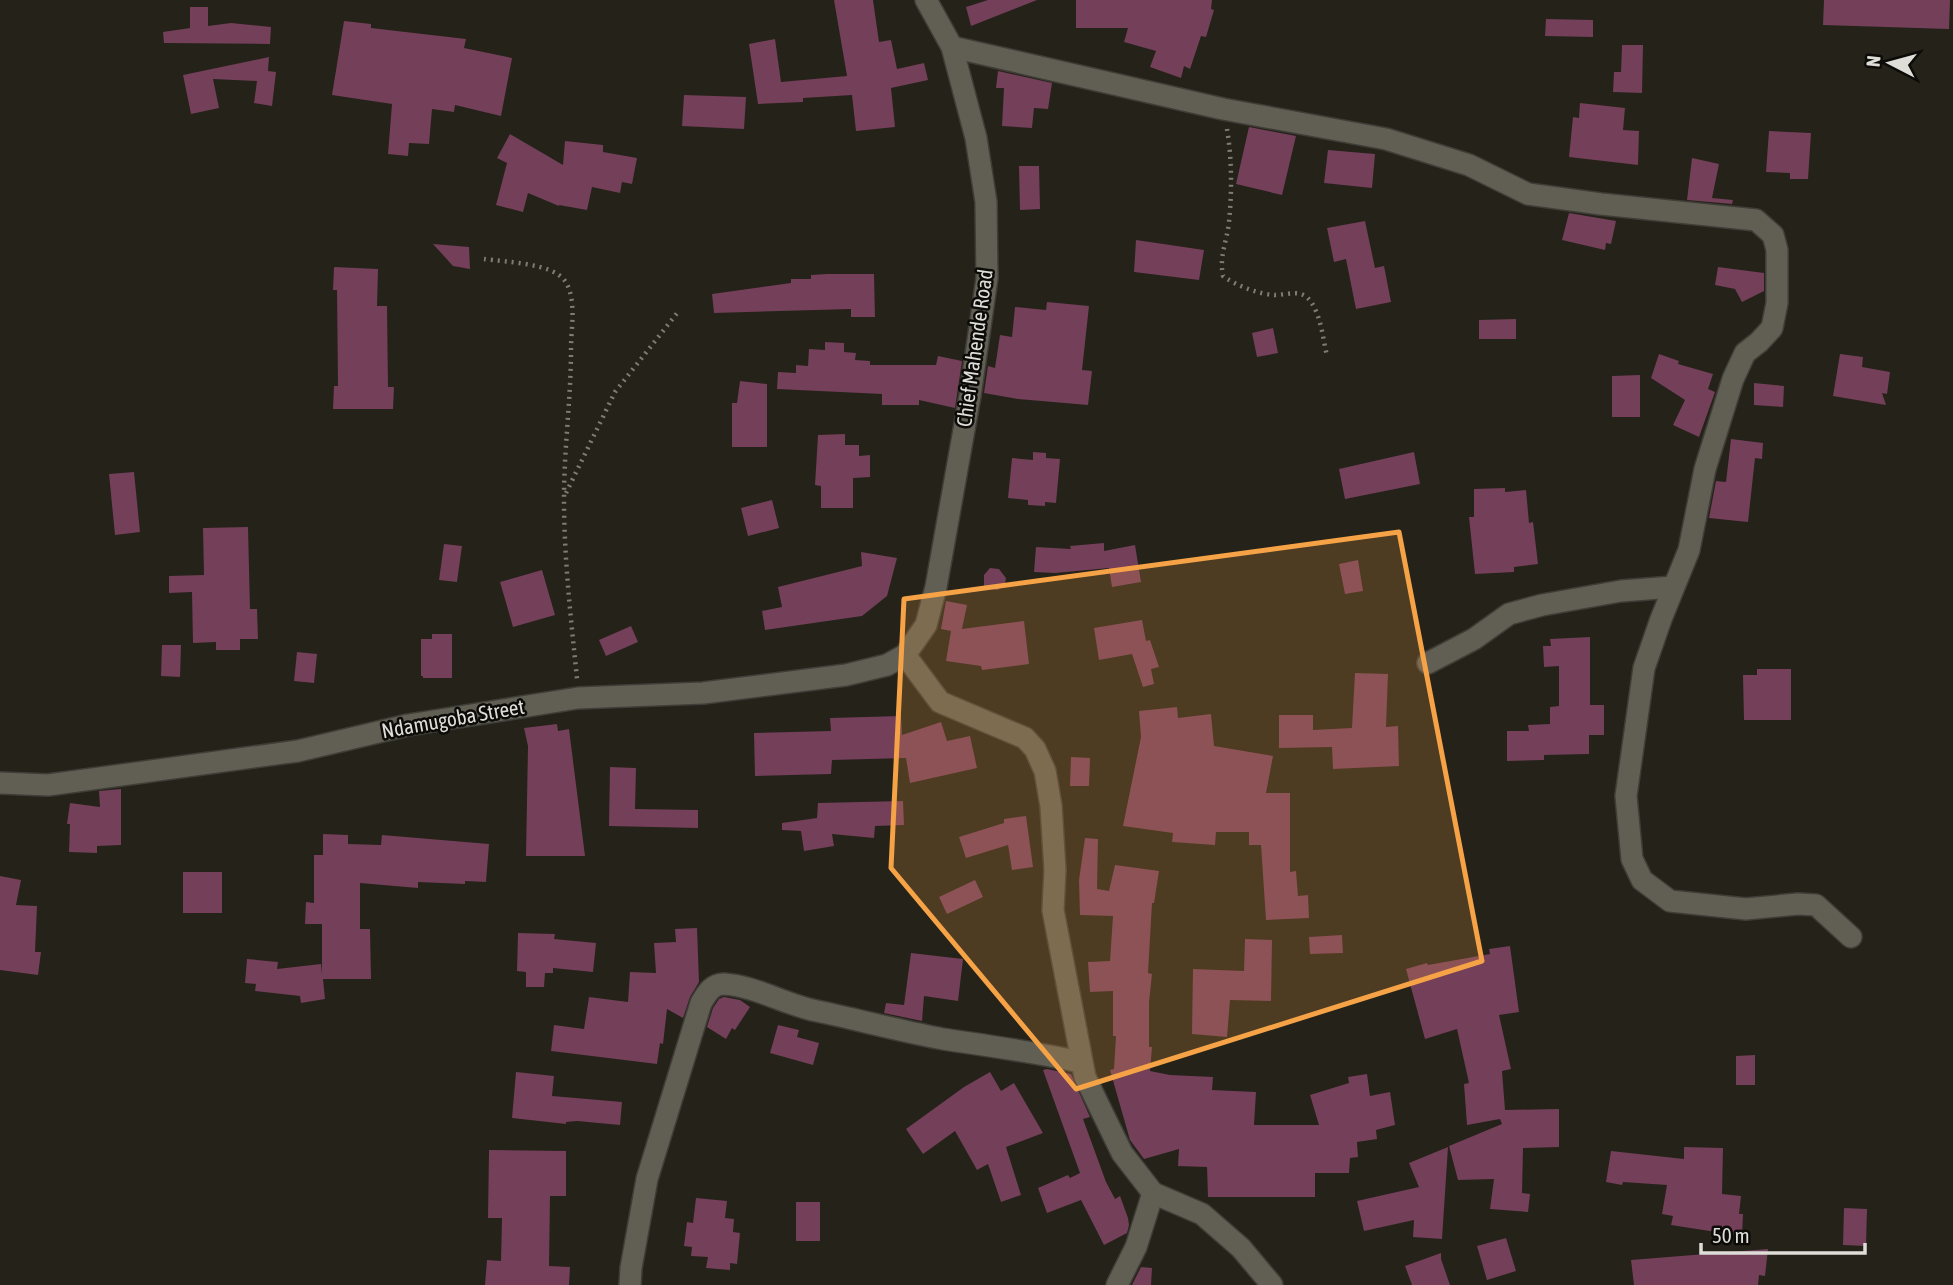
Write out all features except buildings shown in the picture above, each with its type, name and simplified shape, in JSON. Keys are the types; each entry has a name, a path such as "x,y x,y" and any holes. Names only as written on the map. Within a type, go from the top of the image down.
{"street":[{"name":"Chief Mahende Road","path":"905,655 926,625 936,587 970,396 987,278 986,202 976,138 952,47 926,0"},
{"path":"952,47 1223,108 1386,139 1469,165 1528,194 1756,220 1773,235 1777,250 1777,303 1772,328 1745,353 1733,379 1705,469 1689,550 1644,668 1626,796 1632,859 1642,880 1670,901 1746,909 1816,905 1852,937"},
{"path":"1428,663 1474,639 1509,614 1542,605 1621,591 1673,587"},
{"path":"905,655 940,702 1025,738 1035,749 1045,771 1051,806 1055,870 1053,910 1085,1077 1122,1153 1153,1193 1202,1214 1241,1248 1272,1285"},
{"name":"Ndamugoba Street","path":"0,783 48,785 298,751 408,725 578,698 703,693 846,675 887,665 905,655"},
{"path":"630,1285 648,1180 701,1003 711,988 722,984 733,986 817,1011 905,1031 1036,1052 1080,1062"},
{"path":"1117,1285 1136,1247 1153,1193"}],"path":[{"path":"1223,108 1228,132 1231,198 1229,224 1220,261 1223,275 1249,289 1275,295 1305,295 1312,302 1319,320 1327,356"},
{"path":"484,259 548,268 564,279 572,299 571,383 565,435 564,497 578,698"},
{"path":"564,497 615,392 678,313"}],"highlighted area":[{"path":"1399,532 1482,961 1076,1089 891,868 904,599"}]}
